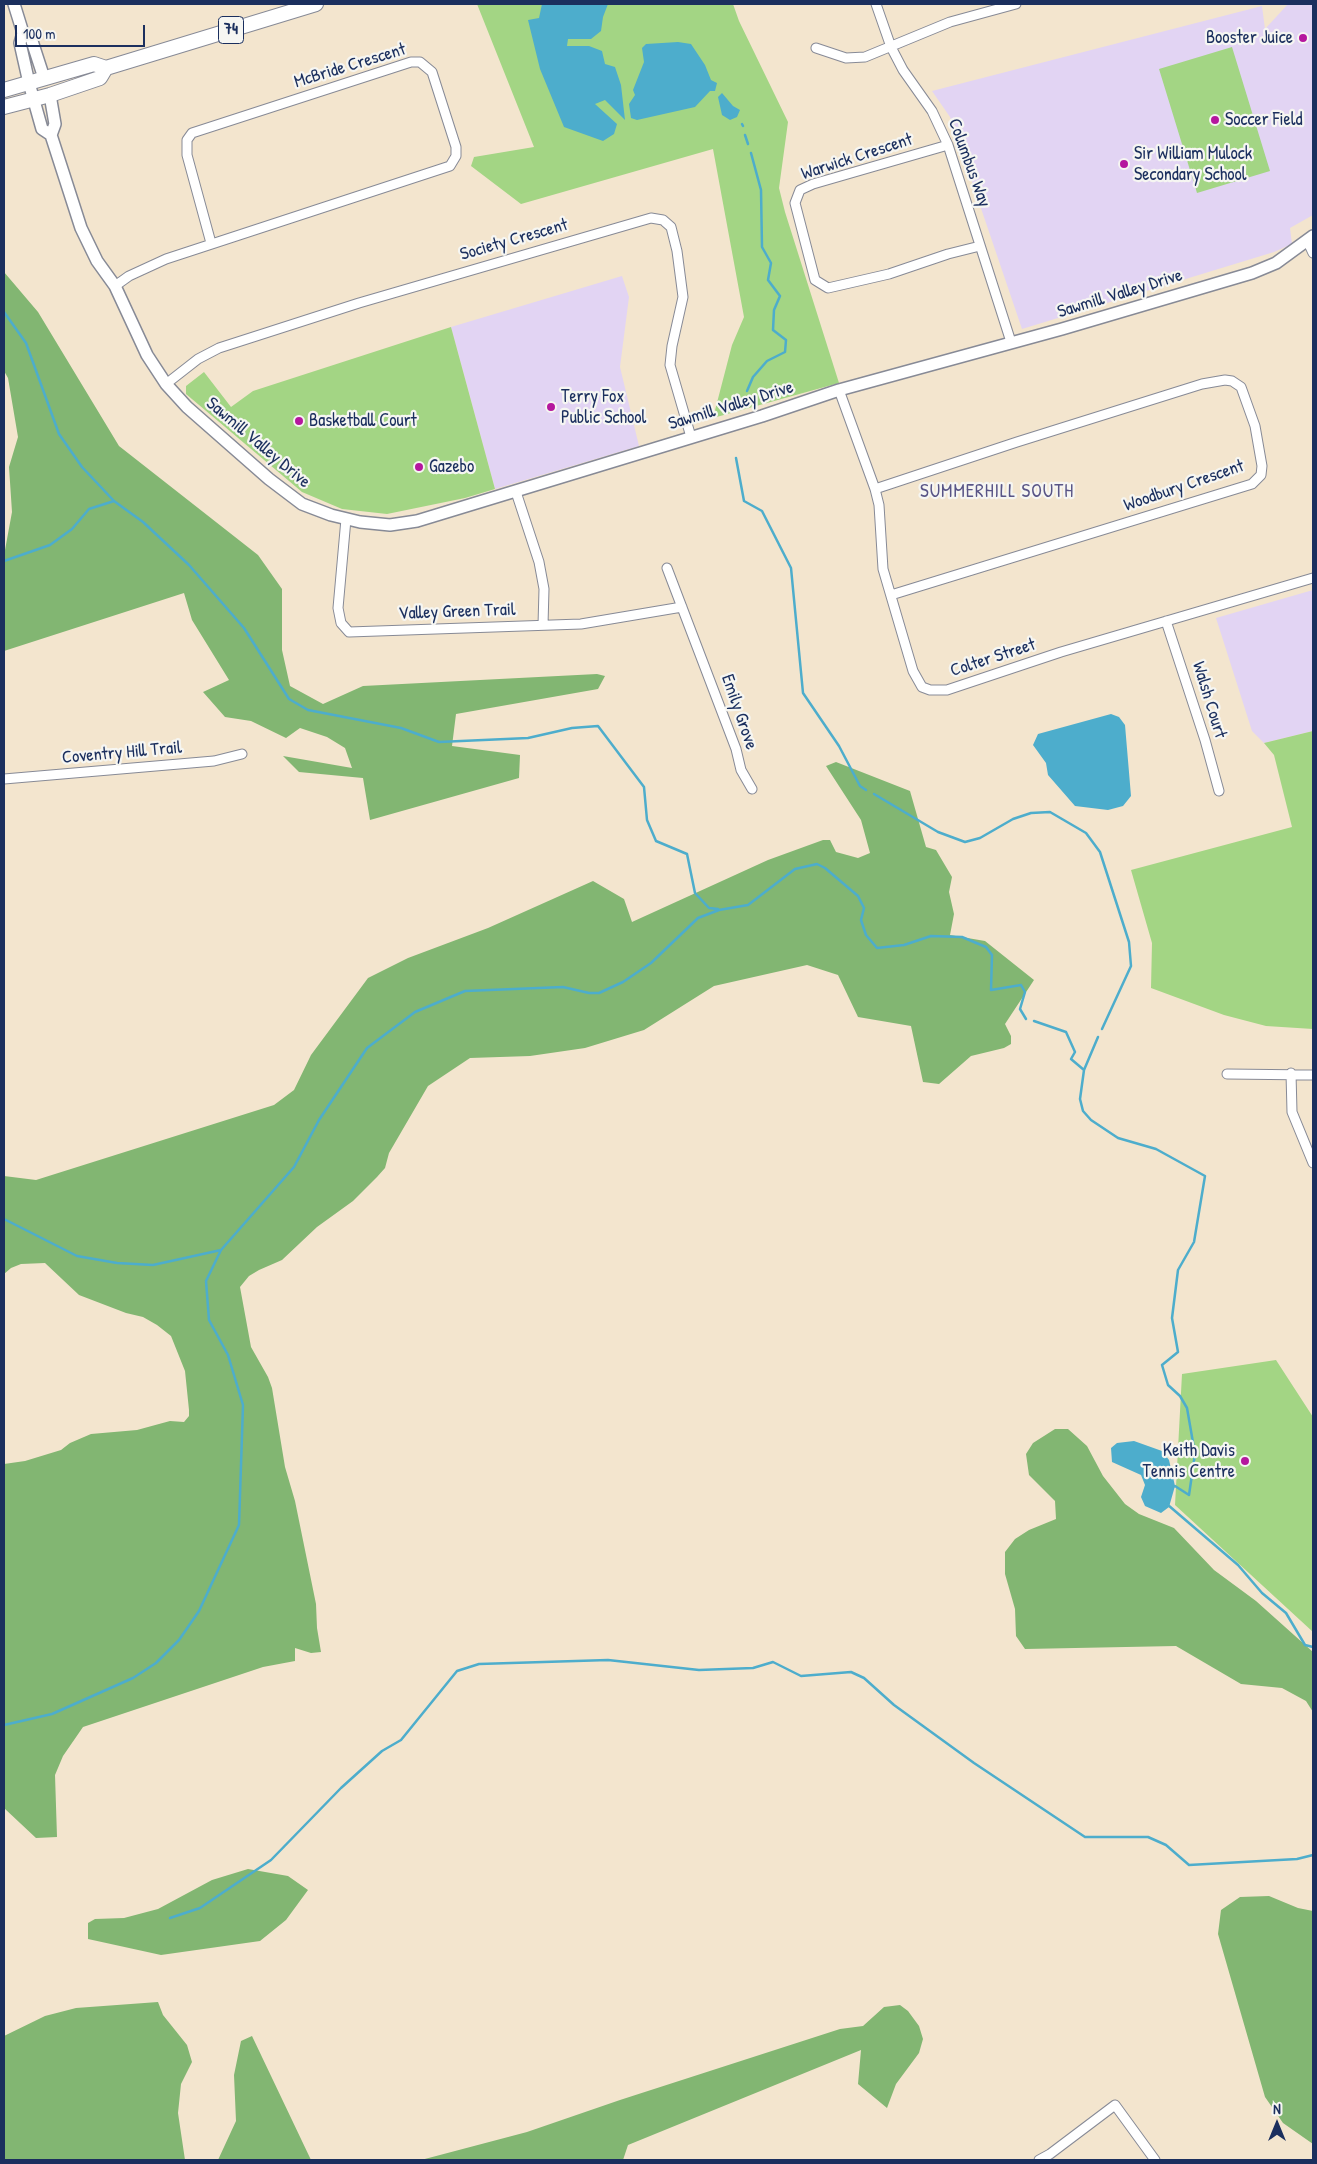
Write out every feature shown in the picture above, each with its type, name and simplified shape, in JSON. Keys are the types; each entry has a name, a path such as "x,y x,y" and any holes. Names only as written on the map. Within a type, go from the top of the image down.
{"main road":[{"name":"74","path":"4,90 94,64 106,68 316,4"},
{"name":"74","path":"4,106 50,95 100,78 106,68"}],"street":[{"path":"14,4 23,33 31,38 50,95"},
{"name":"Columbus Way","path":"876,4 891,46 903,70 932,111 948,145 1010,342"},
{"path":"816,48 830,54 855,58 865,57 950,22 995,6 1016,4"},
{"name":"Sawmill Valley Drive","path":"23,33 20,43 33,99 42,129 51,136 81,228 97,261 115,286 147,355 166,384 187,407 269,479 302,504 346,519 390,525 417,521 516,492 839,390 1062,329 1252,273 1276,263 1310,238"},
{"name":"McBride Crescent","path":"115,286 146,267 211,243 450,166 456,156 456,148 432,72 420,62 412,62 192,133 187,140 187,155 211,243"},
{"name":"Sawmill Valley Drive","path":"50,95 55,124 51,136"},
{"name":"Warwick Crescent","path":"948,145 813,184 800,190 794,203 815,280 828,288 889,274 948,254 980,246"},
{"name":"Society Crescent","path":"166,384 198,360 219,348 378,298 651,218 663,220 671,227 677,251 683,298 672,346 670,365 691,437"},
{"path":"1310,238 1313,253"},
{"name":"Woodbury Crescent","path":"874,489 1202,384 1225,380 1232,381 1241,387 1255,426 1262,466 1261,475 1252,484 891,594"},
{"name":"Colter Street","path":"839,390 879,505 883,569 913,671 922,687 930,690 947,690 1166,620 1313,578"},
{"path":"516,492 539,562 544,598 543,625"},
{"name":"Valley Green Trail","path":"346,519 338,608 342,623 349,632 581,624 682,607"},
{"path":"667,568 682,607"},
{"name":"Emily Grove","path":"682,607 736,749 741,770 752,789"},
{"name":"Walsh Court","path":"1166,620 1206,740 1219,791"},
{"name":"Coventry Hill Trail","path":"4,779 214,761 242,754"},
{"path":"1291,1073 1292,1112 1313,1163"},
{"path":"1227,1074 1313,1074"},
{"path":"1039,2160 1115,2105 1155,2160"}],"shaded area":[{"name":"Sir William Mulock Secondary School","path":"1288,4 1313,4 1313,215 1290,228 1292,244 1274,252 1022,329 950,117 932,91 1262,6 1265,29"},
{"name":"Terry Fox Public School","path":"622,276 629,297 620,367 639,446 495,489 451,327"},
{"path":"1313,590 1313,731 1264,743 1252,731 1216,618"}],"green space":[{"path":"477,4 733,4 739,21 788,122 779,188 839,383 713,418 732,345 744,317 713,149 521,204 471,166 474,157 534,147"},
{"name":"Soccer Field","path":"1232,47 1270,171 1197,193 1159,69"},
{"path":"4,272 38,312 119,446 258,555 282,589 282,650 290,686 323,704 363,686 597,674 605,676 598,689 456,714 452,746 520,755 519,778 370,820 363,778 299,772 283,756 352,768 345,748 327,737 300,728 286,738 251,721 225,717 203,692 229,680 192,620 184,593 4,651 4,551 12,512 9,467 18,437 8,378 4,371"},
{"path":"451,327 495,489 465,498 387,514 342,509 302,492 186,394 186,386 204,372 231,407 253,391"},
{"path":"1313,731 1313,1029 1266,1026 1224,1015 1151,988 1152,943 1131,870 1292,827 1274,755 1264,743"},
{"path":"836,762 910,791 926,847 936,850 952,877 949,892 954,914 950,935 985,941 1034,980 1005,1024 1011,1036 1011,1044 1004,1048 971,1056 939,1084 923,1082 911,1026 858,1017 838,975 807,965 714,986 644,1030 585,1048 530,1056 470,1058 428,1086 389,1153 385,1168 377,1177 353,1201 317,1227 282,1260 249,1276 240,1287 251,1347 272,1388 285,1467 295,1501 316,1604 321,1652 311,1653 295,1648 295,1661 263,1667 83,1727 63,1756 55,1775 57,1837 36,1838 4,1808 4,1464 25,1461 61,1450 70,1443 91,1434 137,1430 170,1421 184,1422 189,1416 189,1410 185,1371 171,1336 157,1325 143,1317 126,1313 79,1295 45,1263 21,1264 11,1268 4,1274 4,1176 36,1180 274,1105 294,1090 311,1055 368,978 408,958 488,928 593,881 624,899 632,922 768,860 823,840 830,840 836,852 858,858 870,853 861,820 826,766"},
{"name":"Keith Davis Tennis Centre","path":"1276,1360 1313,1417 1313,1632 1175,1505 1182,1374"},
{"path":"1055,1429 1068,1429 1087,1446 1103,1476 1125,1504 1139,1514 1174,1528 1214,1570 1256,1601 1313,1652 1313,1712 1306,1701 1282,1688 1241,1684 1176,1646 1025,1649 1016,1636 1015,1609 1005,1574 1005,1552 1015,1539 1029,1530 1056,1519 1055,1501 1029,1475 1026,1454 1033,1443"},
{"path":"248,1869 288,1876 308,1890 286,1920 260,1941 161,1955 88,1939 88,1923 95,1919 124,1918 158,1909 212,1880"},
{"path":"1269,1896 1298,1908 1313,1911 1313,2144 1283,2123 1265,2097 1218,1934 1221,1910 1240,1897"},
{"path":"158,2002 163,2015 187,2045 192,2062 181,2084 178,2113 185,2160 4,2160 4,2036 45,2016 76,2008"},
{"path":"900,2005 908,2011 919,2026 923,2039 919,2053 896,2084 887,2108 858,2084 861,2050 628,2145 623,2160 421,2160 527,2132 840,2029 863,2026 884,2007"},
{"path":"252,2036 311,2160 218,2160 236,2121 234,2075 241,2041"}],"water":[{"path":"542,4 608,4 603,17 601,31 591,39 568,39 567,46 589,46 602,51 605,64 615,67 621,85 625,120 605,100 595,104 617,124 614,134 603,141 564,127 540,69 528,20 539,18"},
{"path":"678,42 691,44 705,65 711,80 717,83 715,91 710,91 695,107 637,120 631,118 629,104 635,95 633,90 644,62 642,48 646,44"},
{"path":"722,93 733,106 740,110 737,117 730,120 722,115 718,97"},
{"path":"1111,714 1119,717 1125,725 1131,796 1123,806 1108,810 1075,806 1048,775 1046,763 1033,745 1038,734"},
{"path":"1134,1441 1162,1451 1169,1460 1175,1486 1169,1507 1161,1513 1145,1506 1141,1497 1145,1485 1141,1475 1112,1462 1111,1448 1117,1443"}],"waterway":[{"path":"745,135 748,144"},
{"path":"747,391 753,377 767,361 785,352 786,340 773,330 774,310 780,296 768,280 771,263 762,247 761,190 751,153"},
{"path":"4,312 26,343 59,434 82,467 114,501 143,522 189,565 244,628 289,699 308,710 401,728 439,742 528,738 572,728 598,726 644,787 647,820 656,841 687,854 695,893 709,908 718,909"},
{"path":"736,458 744,501 762,511 791,568 803,693 839,746 860,786 866,790"},
{"path":"4,561 50,545 72,529 89,509 114,501"},
{"path":"874,794 938,832 965,842 980,838 1013,819 1031,813 1050,812 1086,833 1100,852 1129,942 1131,966 1102,1029"},
{"path":"4,1725 52,1714 133,1678 156,1663 179,1640 199,1611 239,1525 243,1405 228,1355 209,1320 206,1281 221,1250 294,1167 319,1120 367,1048 415,1012 465,991 563,987 589,993 599,993 623,982 651,963 698,918 719,910 748,905 795,869 817,864 825,868 858,896 864,908 861,920 866,935 877,948 904,945 931,936 962,937 986,947 992,955 991,990 1021,985 1025,992 1020,1009 1026,1019"},
{"path":"1034,1021 1066,1032 1075,1052 1071,1059 1084,1070"},
{"path":"1098,1037 1084,1070 1080,1099 1083,1111 1091,1120 1118,1138 1156,1149 1205,1176 1194,1242 1178,1270 1172,1318 1178,1352 1162,1365 1168,1385 1180,1396 1187,1408 1195,1454 1189,1495 1175,1486 1173,1487"},
{"path":"4,1219 77,1256 117,1263 153,1265 221,1250"},
{"path":"1168,1505 1238,1565 1262,1593 1286,1613 1305,1645 1313,1647"},
{"path":"170,1918 200,1908 271,1860 341,1788 382,1751 401,1740 457,1671 479,1664 608,1660 699,1670 753,1668 773,1662 801,1676 851,1672 864,1678 894,1705 974,1763 1085,1837 1148,1837 1166,1845 1189,1865 1297,1859 1313,1855"}],"place":[{"name":"Booster Juice","path":"1303,38"},
{"name":"Soccer Field","path":"1215,120"},
{"name":"Sir William Mulock Secondary School","path":"1124,164"},
{"name":"Terry Fox Public School","path":"551,407"},
{"name":"Basketball Court","path":"299,421"},
{"name":"Gazebo","path":"419,467"},
{"name":"Keith Davis Tennis Centre","path":"1245,1461"}],"district":[{"name":"SUMMERHILL SOUTH","path":"997,492"}]}
